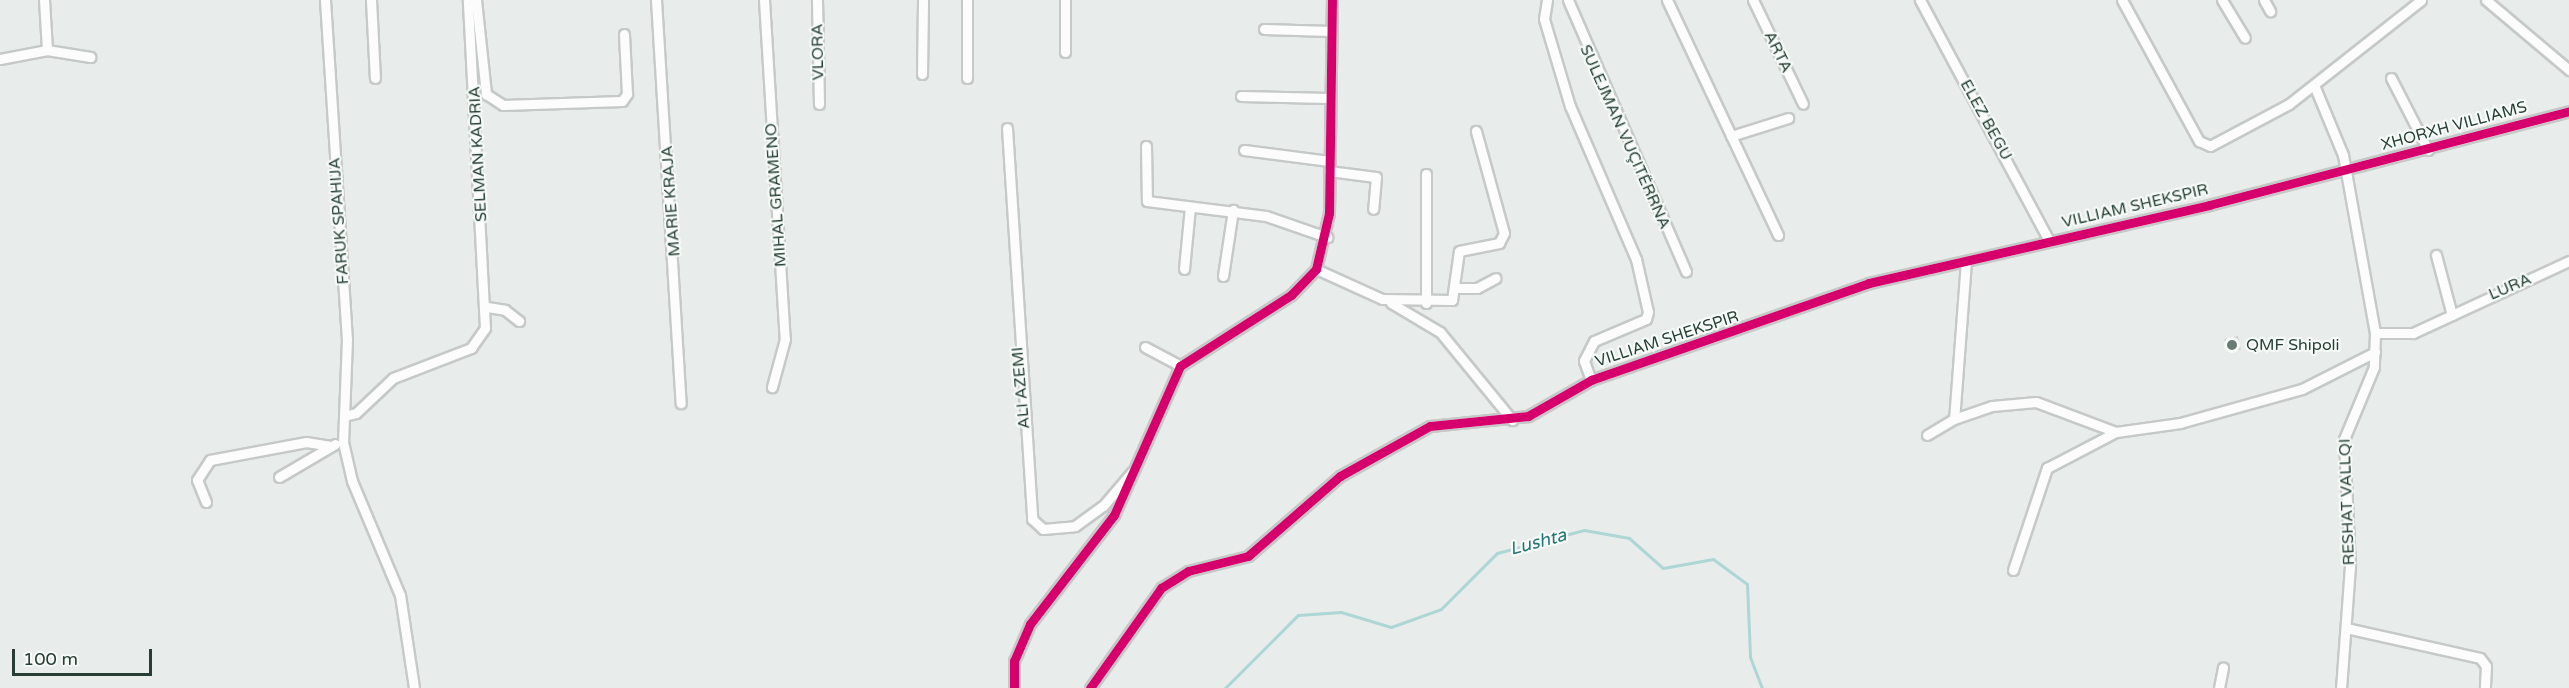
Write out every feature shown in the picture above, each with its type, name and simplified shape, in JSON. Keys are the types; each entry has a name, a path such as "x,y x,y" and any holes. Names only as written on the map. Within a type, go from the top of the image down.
{"street":[{"path":"44,0 47,50"},
{"name":"FARUK SPAHIJA","path":"325,0 346,339 343,441 352,481 400,595 414,688"},
{"path":"371,0 375,78"},
{"name":"SELMAN KADRIA","path":"344,416 356,413 393,378 478,343 487,307 468,0"},
{"name":"SELMAN KADRIA","path":"476,0 486,94 503,105 622,101 627,94 624,34"},
{"name":"MARIE KRAJA","path":"656,0 681,403"},
{"name":"MIHAL GRAMENO","path":"764,0 785,339 772,387"},
{"name":"VLORA","path":"818,0 819,104"},
{"path":"922,0 922,74"},
{"path":"967,0 967,78"},
{"path":"1065,0 1065,52"},
{"path":"1014,688 1014,661 1030,624 1114,515 1180,366 1291,294 1316,269 1327,237 1328,98 1332,0"},
{"name":"SULEJMAN VUÇITËRRNA","path":"1547,0 1544,19 1570,106 1636,260 1648,312 1646,320 1594,341 1584,361 1591,380"},
{"name":"SULEJMAN VUÇITËRRNA","path":"1568,0 1686,272"},
{"path":"1666,0 1778,235"},
{"name":"ARTA","path":"1753,0 1803,104"},
{"name":"ELEZ BEGU","path":"1920,0 2049,242"},
{"path":"2122,0 2199,141 2213,146 2240,133 2314,85 2421,0"},
{"path":"2222,0 2245,38"},
{"path":"2264,0 2271,11"},
{"path":"2486,0 2569,70"},
{"path":"1264,29 1330,31"},
{"path":"0,59 47,50 90,57"},
{"name":"XHORXH VILLIAMS","path":"2391,78 2428,150"},
{"name":"RESHAT VALLQI","path":"2314,85 2346,169 2375,333 2375,352 2343,439 2350,567 2341,688"},
{"path":"1241,96 1328,98"},
{"name":"XHORXH VILLIAMS","path":"2346,169 2428,150 2569,111"},
{"path":"1731,136 1788,118"},
{"name":"ALI AZEMI","path":"1007,128 1032,519 1043,529 1074,526 1103,506 1132,472"},
{"path":"1389,301 1426,303 1452,300 1458,288 1459,251 1499,243 1504,233 1476,131"},
{"path":"1146,146 1147,201 1233,210 1327,237"},
{"path":"1244,150 1329,160"},
{"name":"VILLIAM SHEKSPIR","path":"1090,688 1150,601 1175,579 1248,556 1340,476 1430,426 1512,420 1591,380 1674,355 1851,289 2346,169"},
{"path":"1329,171 1376,177 1373,209"},
{"path":"1426,174 1426,303"},
{"path":"1184,270 1190,207"},
{"path":"1223,276 1233,210"},
{"path":"2436,255 2451,315"},
{"path":"1954,419 1966,261"},
{"name":"LURA","path":"2375,333 2406,336 2569,261"},
{"path":"1316,269 1389,301 1440,332 1512,420"},
{"path":"1458,288 1477,288 1496,278"},
{"path":"487,307 505,310 519,321"},
{"path":"1144,347 1180,366"},
{"path":"2013,570 2048,468 2116,432 2251,405 2328,379 2375,352"},
{"path":"1927,435 1954,419 1992,405 2036,402 2116,432"},
{"path":"279,477 343,441"},
{"path":"206,502 197,480 210,460 306,442 331,446"},
{"path":"2346,628 2480,658 2486,666 2485,688"},
{"path":"2219,688 2223,668"}],"building":[{"name":"QMF Shipoli","path":"2238,336 2241,350 2227,353 2224,339"}],"waterway":[{"name":"Lushta","path":"1225,688 1298,615 1341,612 1391,627 1441,609 1497,553 1584,530 1629,538 1663,568 1713,559 1747,584 1750,657 1762,688"}],"cycle path":[{"path":"1014,688 1014,661 1030,624 1114,515 1180,366 1291,295 1316,269 1329,213 1332,0"},
{"path":"1090,688 1161,588 1188,571 1248,556 1340,476 1430,426 1528,416 1591,380 1869,283 2209,205 2569,111"}],"place":[{"name":"QMF Shipoli","path":"2232,345"}]}
